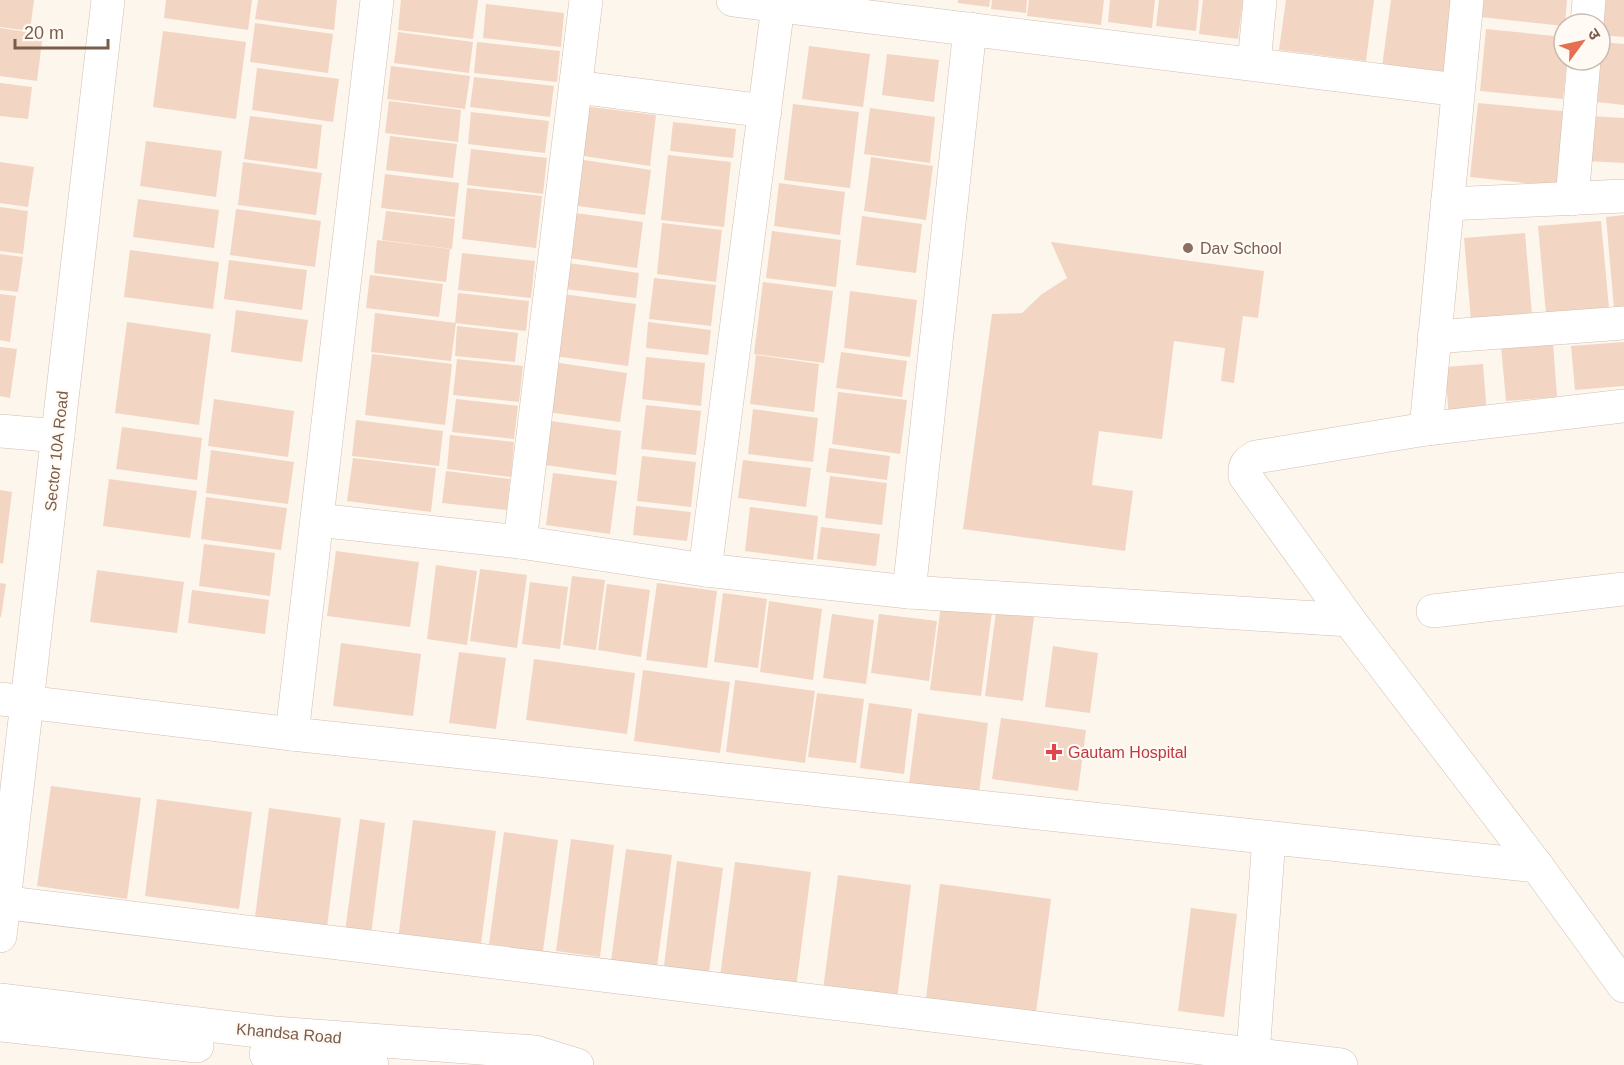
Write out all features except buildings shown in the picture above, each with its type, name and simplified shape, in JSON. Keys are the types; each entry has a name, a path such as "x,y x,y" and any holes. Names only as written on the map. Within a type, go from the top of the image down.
{"street":[{"name":"Sector 10A Road","path":"0,936 14,700 58,436 108,0"},
{"path":"292,734 377,0"},
{"path":"520,543 586,0"},
{"path":"733,0 1458,90"},
{"path":"1254,64 1260,0"},
{"path":"1426,429 1467,0"},
{"path":"705,570 778,6"},
{"path":"909,592 970,29"},
{"path":"1572,199 1583,72"},
{"path":"576,87 765,111"},
{"path":"1447,204 1624,196"},
{"path":"1434,337 1624,323"},
{"path":"1624,406 1426,429 1256,457 1244,467 1245,476 1349,620 1537,867 1624,986"},
{"path":"0,431 58,436"},
{"path":"317,520 520,543 705,570 909,592 1349,620"},
{"path":"1433,611 1624,588"},
{"path":"14,700 292,734 1537,867"},
{"path":"1253,1054 1269,838"},
{"path":"2,902 1341,1065"},
{"name":"Khandsa Road","path":"0,1000 96,1024 372,1065"},
{"name":"Khandsa Road","path":"0,1025 96,1024 274,1033 535,1052 577,1065"}],"place":[{"name":"Dav School","path":"1188,248"},
{"name":"Gautam Hospital","path":"1054,752"}]}
